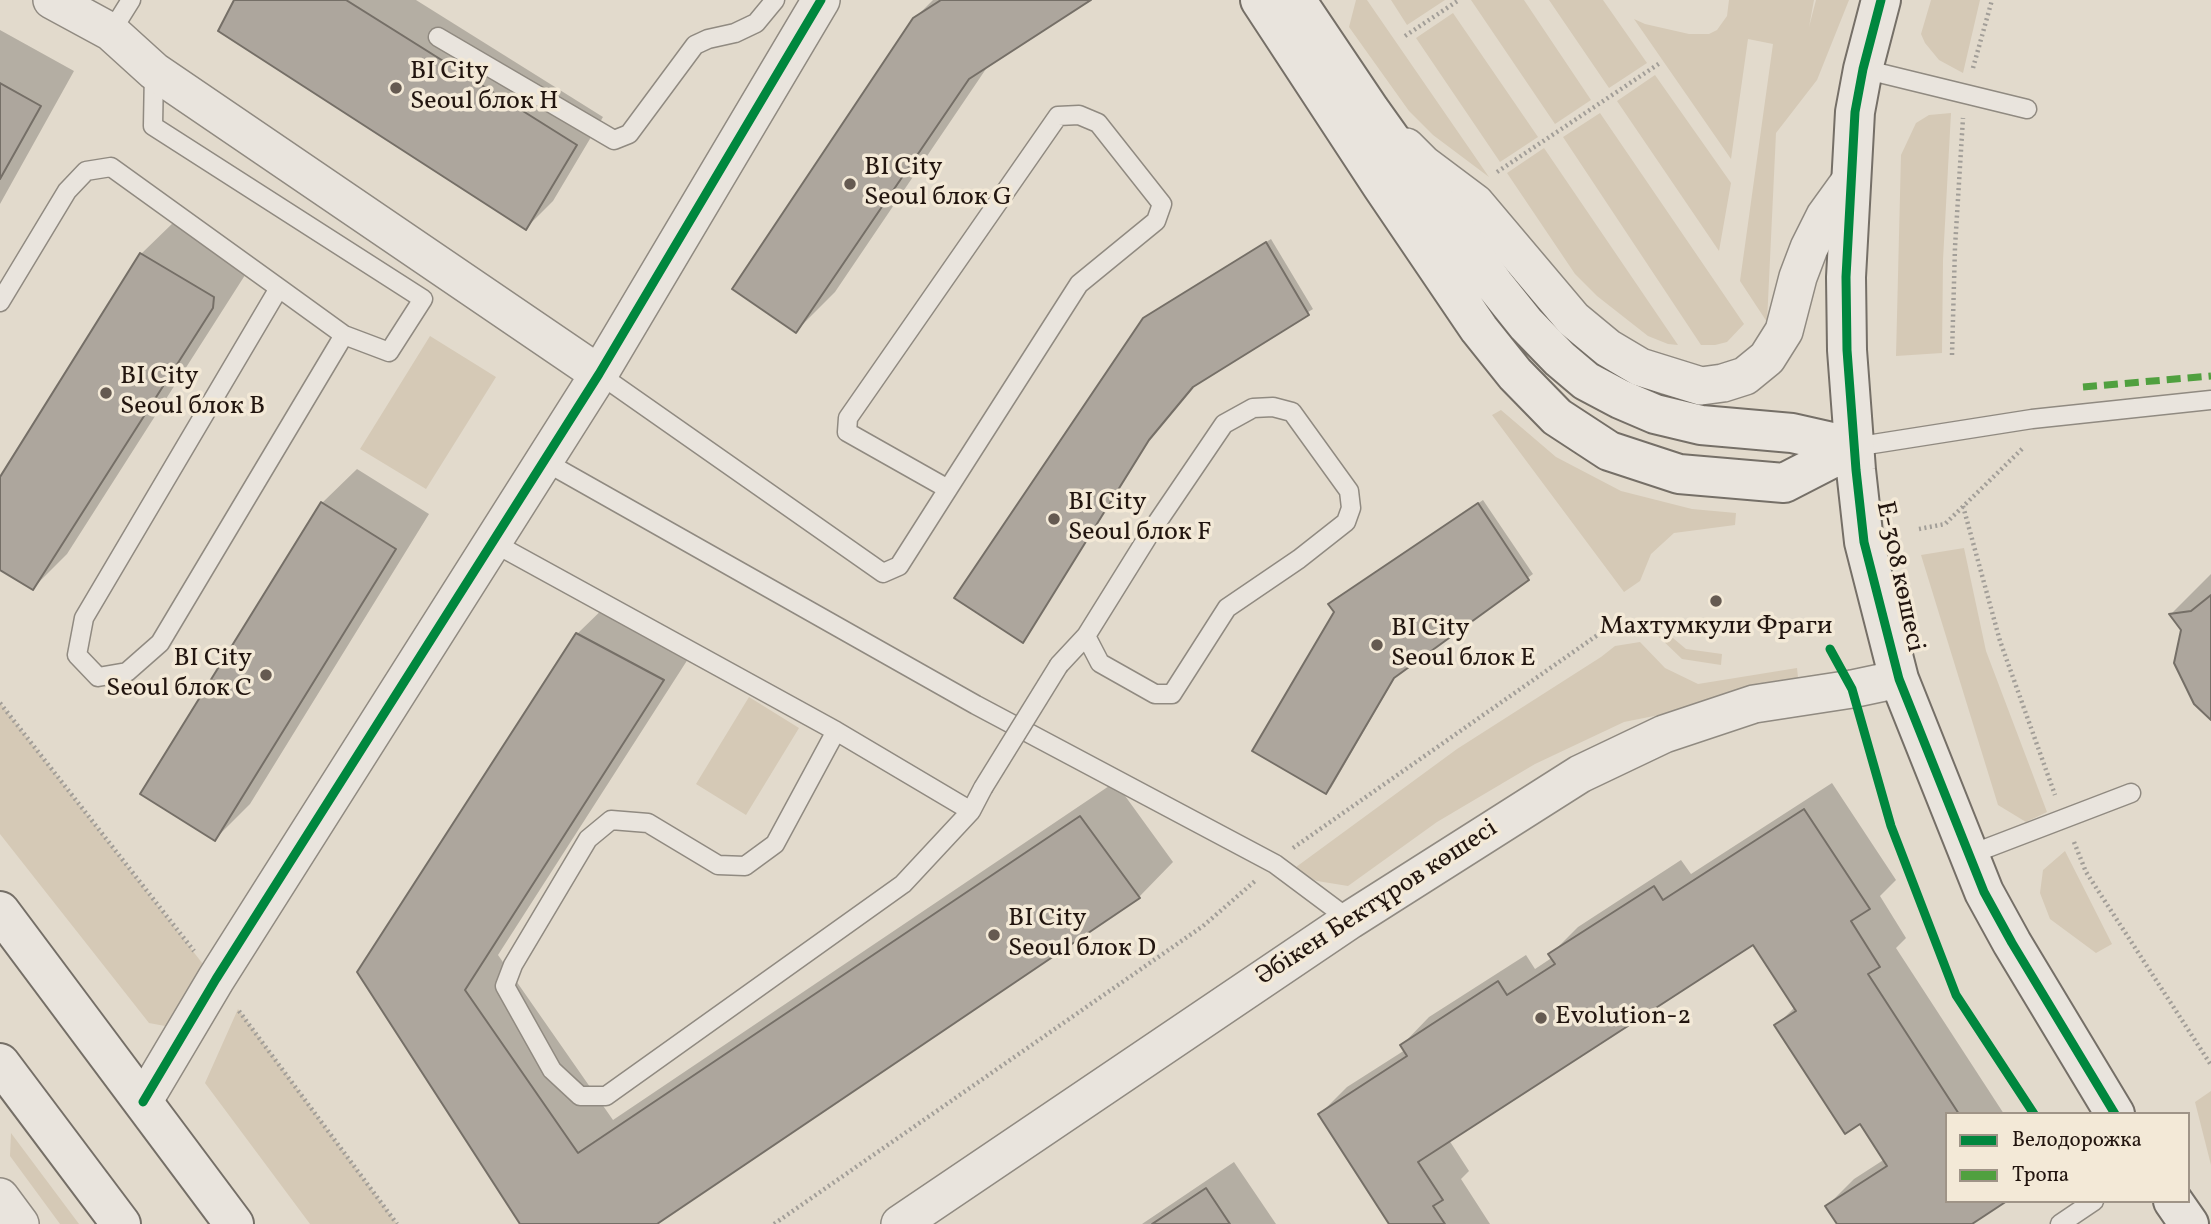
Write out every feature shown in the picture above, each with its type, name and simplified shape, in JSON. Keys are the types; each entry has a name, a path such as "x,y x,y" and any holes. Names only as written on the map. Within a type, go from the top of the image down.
{"street":[{"path":"52,0 111,32 154,71 599,374"},
{"path":"143,1102 223,967 599,374 821,0"},
{"path":"1260,0 1479,328 1515,374 1557,416 1609,451 1679,474 1784,484 1854,447"},
{"path":"1296,0 1370,110 1494,284 1526,324 1586,381 1655,414 1701,425 1792,433 1854,447"},
{"name":"Е-308 көшесі","path":"1881,0 1863,69 1856,112 1846,277 1847,351 1864,542 1899,679 1984,892 2114,1112"},
{"path":"1370,110 1423,164 1475,203 1573,319 1608,348 1640,367 1701,386 1745,376 1768,358 1784,331 1798,277 1809,248 1825,216 1851,180"},
{"name":"Әбікен Бектұров көшесі","path":"900,1224 1350,920 1580,774 1664,734 1754,704 1899,679"},
{"path":"0,911 234,1224"},
{"path":"1,1070 121,1224"},
{"path":"0,1197 20,1224"},
{"path":"2174,1203 2189,1224"}],"lane":[{"path":"111,32 131,0"},
{"path":"438,37 614,140 629,134 695,46 756,23 775,0"},
{"path":"1863,69 2027,109"},
{"path":"0,302 67,191 86,171 111,167 344,335 389,352 423,299 153,126 154,71"},
{"path":"599,374 884,573 899,566 1079,284 1156,221 1162,204 1098,123 1079,115 1058,116 848,418 847,432 948,489"},
{"path":"279,288 84,618 77,655 98,677 127,672 160,643 344,335"},
{"path":"1854,447 2032,419 2211,400"},
{"path":"836,731 775,844 745,866 718,864 648,823 611,820 588,839 513,965 505,986 552,1070 580,1096 606,1096 902,884 971,811 1059,665 1086,636 1152,530 1224,424 1252,408 1273,407 1293,412 1349,491 1351,508 1346,522 1299,559 1227,608 1172,694 1155,694 1100,663 1086,636"},
{"path":"544,461 976,705 1275,864 1350,920"},
{"path":"492,542 836,731 971,811"},
{"path":"1969,855 2131,793"},
{"path":"2072,1221 2092,1203"}],"path":[{"path":"1405,36 1459,0"},
{"path":"1952,355 1956,233 1966,93 1992,0"},
{"path":"1497,172 1660,63"},
{"path":"1919,529 1945,524 2026,446"},
{"path":"774,1224 1203,926 1301,840 1609,627 1635,622"}],"shaded area":[{"path":"1356,0 1367,0 1489,177 1433,135 1409,111 1349,27"},
{"path":"1391,0 1445,0 1407,25"},
{"path":"1471,0 1524,0 1591,100 1555,124"},
{"path":"1549,0 1603,0 1647,63 1609,88"},
{"path":"1729,0 1814,0 1809,27 1816,0 1849,0 1817,80 1776,133 1767,322 1740,281 1773,44 1748,39 1731,159 1634,19 1689,34 1709,34 1717,30 1727,16"},
{"path":"1931,0 1980,0 1963,73 1939,60 1921,34"},
{"path":"1453,13 1538,137 1500,162 1416,38"},
{"path":"1655,75 1731,183 1719,251 1617,101"},
{"path":"1600,113 1744,324 1727,342 1701,345 1563,137"},
{"path":"1951,113 1943,260 1942,353 1896,356 1901,155 1916,123 1929,115"},
{"path":"1544,148 1678,345 1648,336 1597,296 1575,274 1507,173"},
{"path":"430,336 496,377 426,489 360,449"},
{"path":"1501,410 1556,457 1621,491 1692,509 1736,513 1735,525 1674,533 1651,554 1640,581 1624,592 1492,415"},
{"path":"1964,548 1986,651 2047,812 2026,822 1998,805 1921,555"},
{"path":"1667,633 1686,649 1722,654 1721,665 1682,659 1658,636"},
{"path":"1640,642 1665,668 1698,684 1797,668 1799,687 1624,722 1535,764 1437,822 1348,886 1317,881 1292,870 1457,749 1615,646"},
{"path":"749,697 799,728 746,815 696,784"},
{"path":"0,703 206,968 165,1026 149,1023 0,834"},
{"path":"2065,851 2112,944 2096,953 2050,919 2040,893 2043,870"},
{"path":"238,1009 397,1224 310,1224 205,1083"},
{"path":"2211,1091 2211,1165 2195,1102"},
{"path":"11,1133 79,1224 60,1224 10,1156"}],"building":[{"name":"BI City Seoul блок H","path":"234,0 346,0 577,145 526,230 218,31"},
{"name":"BI City Seoul блок G","path":"941,0 1091,0 969,79 796,333 732,289 913,18"},
{"path":"0,83 41,106 0,179"},
{"name":"BI City Seoul блок F","path":"1266,242 1309,315 1193,387 1149,440 1023,643 954,598 1143,318"},
{"name":"BI City Seoul блок B","path":"140,253 214,297 213,308 33,590 0,570 0,477"},
{"name":"BI City Seoul блок C","path":"321,502 396,549 215,841 140,794"},
{"name":"BI City Seoul блок E","path":"1478,503 1529,580 1394,678 1326,794 1252,751 1334,612 1328,604"},
{"path":"2211,595 2211,720 2194,704 2174,663 2181,630 2169,614 2191,611"},
{"name":"BI City Seoul блок D","path":"576,633 664,680 465,990 578,1153 1080,816 1140,898 657,1224 520,1224 357,972"},
{"name":"Evolution-2","path":"1804,809 1870,909 1851,921 1880,967 1868,974 1958,1112 1945,1112 1945,1203 2004,1203 1972,1224 1837,1224 1825,1206 1887,1166 1860,1124 1845,1134 1774,1025 1796,1011 1753,945 1418,1162 1443,1200 1433,1206 1445,1224 1389,1224 1318,1114 1407,1056 1400,1045 1498,981 1507,995 1555,964 1548,954 1654,886 1663,900"},
{"path":"1206,1188 1230,1224 1152,1224"}],"marked path":[{"path":"2083,387 2211,376"}],"cycle path":[{"path":"143,1102 216,979 599,374 821,0"},
{"path":"1881,0 1855,112 1846,277 1847,350 1864,542 1899,679 1984,892 2114,1112"},
{"path":"1830,649 1852,689 1891,826 1956,995 2033,1112"}],"place":[{"name":"BI City Seoul блок H","path":"396,88"},
{"name":"BI City Seoul блок G","path":"850,184"},
{"name":"BI City Seoul блок B","path":"106,393"},
{"name":"BI City Seoul блок F","path":"1054,519"},
{"name":"Махтумкули Фраги","path":"1716,601"},
{"name":"BI City Seoul блок E","path":"1377,645"},
{"name":"BI City Seoul блок C","path":"266,675"},
{"name":"BI City Seoul блок D","path":"994,935"},
{"name":"Evolution-2","path":"1541,1018"}]}
